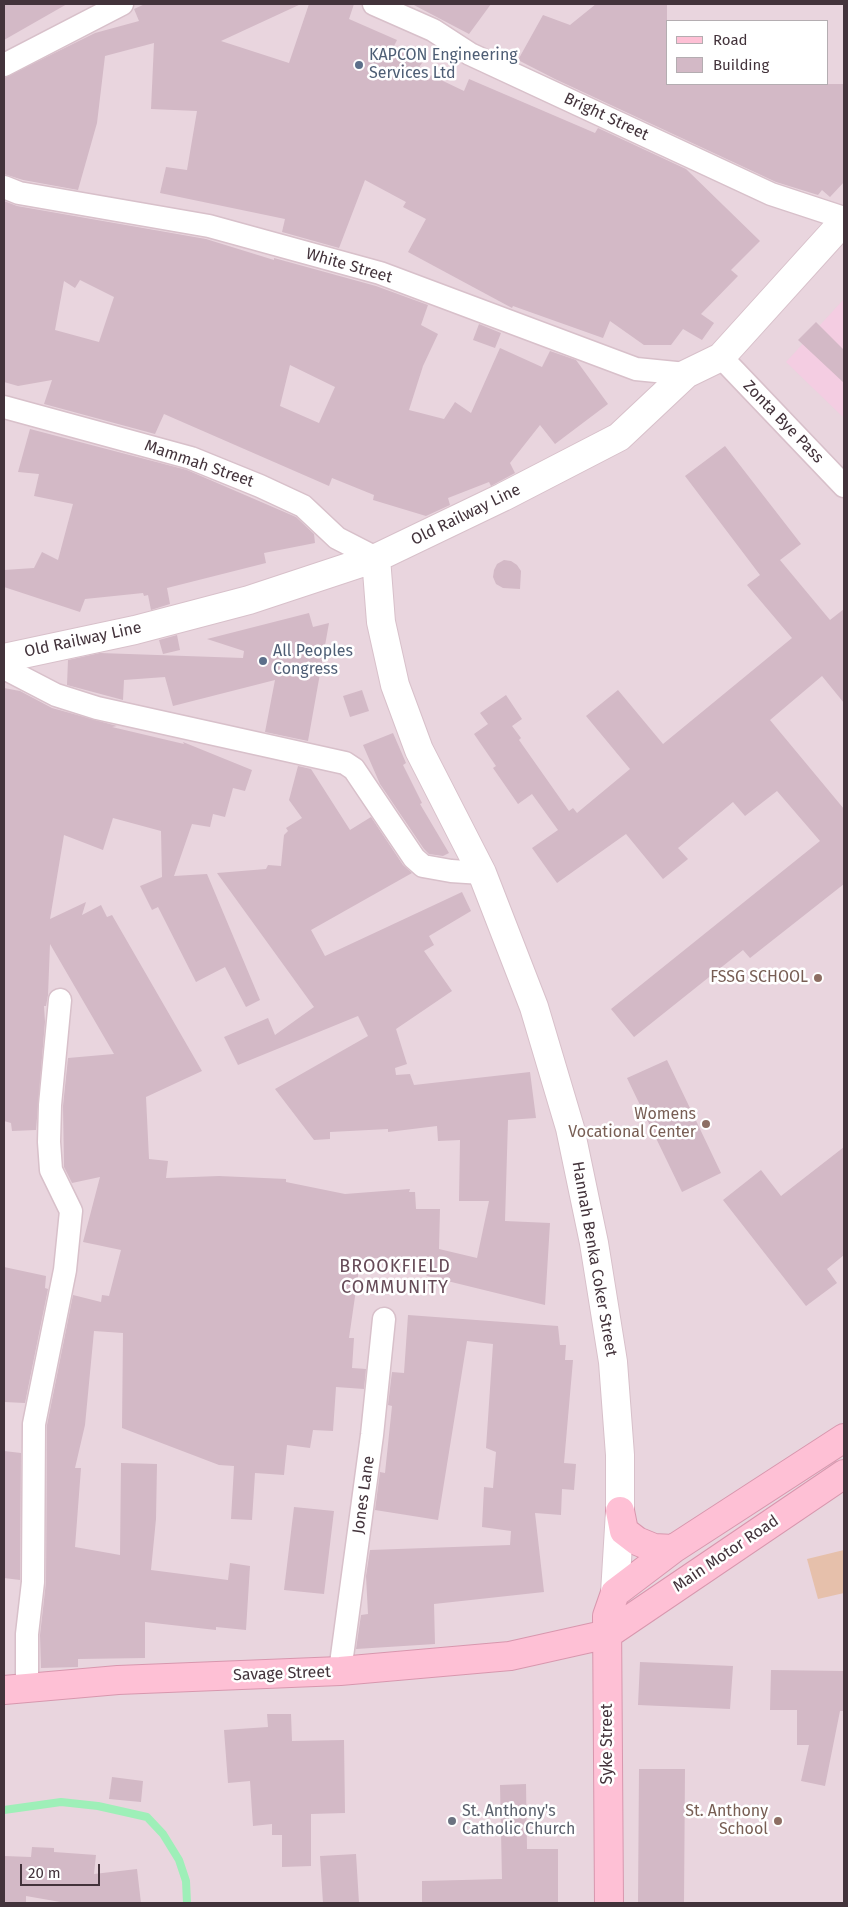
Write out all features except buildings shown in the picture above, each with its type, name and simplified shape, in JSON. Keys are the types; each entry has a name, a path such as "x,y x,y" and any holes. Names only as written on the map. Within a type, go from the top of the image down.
{"main road":[{"name":"Main Motor Road","path":"615,1594 673,1549 844,1438"},
{"name":"Main Motor Road","path":"608,1634 844,1474"},
{"path":"620,1511 624,1531 637,1541 654,1548 673,1549"},
{"name":"Hannah Benka Coker Street","path":"608,1634 607,1616 615,1594"},
{"name":"Savage Street","path":"15,1689 118,1680 340,1671 510,1656 608,1634"},
{"name":"Syke Street","path":"608,1634 609,1903"}],"street":[{"path":"4,65 122,4"},
{"name":"Bright Street","path":"374,4 433,30 470,54 771,194 844,220"},
{"name":"White Street","path":"4,187 20,193 209,226 380,274 636,369 686,374"},
{"name":"Old Railway Line","path":"5,660 135,630 249,600 376,558 503,497 619,436 686,374 722,357 844,220"},
{"name":"Zonta Bye Pass","path":"722,357 844,486"},
{"name":"Mammah Street","path":"4,407 191,458 260,486 303,506 337,538 376,558"},
{"name":"Hannah Benka Coker Street","path":"376,558 381,622 396,685 419,750 482,873 534,1007 572,1137 594,1243 613,1362 620,1455 620,1511 615,1594"},
{"path":"5,660 56,695 97,708 345,763 354,769 414,858 423,866 451,871 482,873"},
{"path":"15,1689 27,1634 32,1582 34,1424 65,1270 71,1211 51,1170 49,1142 50,1105 60,1000"},
{"name":"Jones Lane","path":"340,1671 372,1436 384,1319"}],"shaded area":[{"path":"4,4 844,4 844,1903 4,1903"},
{"path":"844,299 844,418 786,362"},
{"path":"844,1550 844,1593 818,1599 807,1559"}],"waterway":[{"path":"4,1810 61,1802 98,1806 147,1817 163,1834 179,1860 186,1881 187,1903"}],"place":[{"name":"KAPCON Engineering Services Ltd","path":"359,65"},
{"name":"All Peoples Congress","path":"263,661"},
{"name":"FSSG SCHOOL","path":"818,978"},
{"name":"Womens Vocational Center","path":"706,1124"},
{"name":"St. Anthony's Catholic Church","path":"452,1821"},
{"name":"St. Anthony School","path":"778,1821"}],"district":[{"name":"BROOKFIELD COMMUNITY","path":"395,1277"}]}
